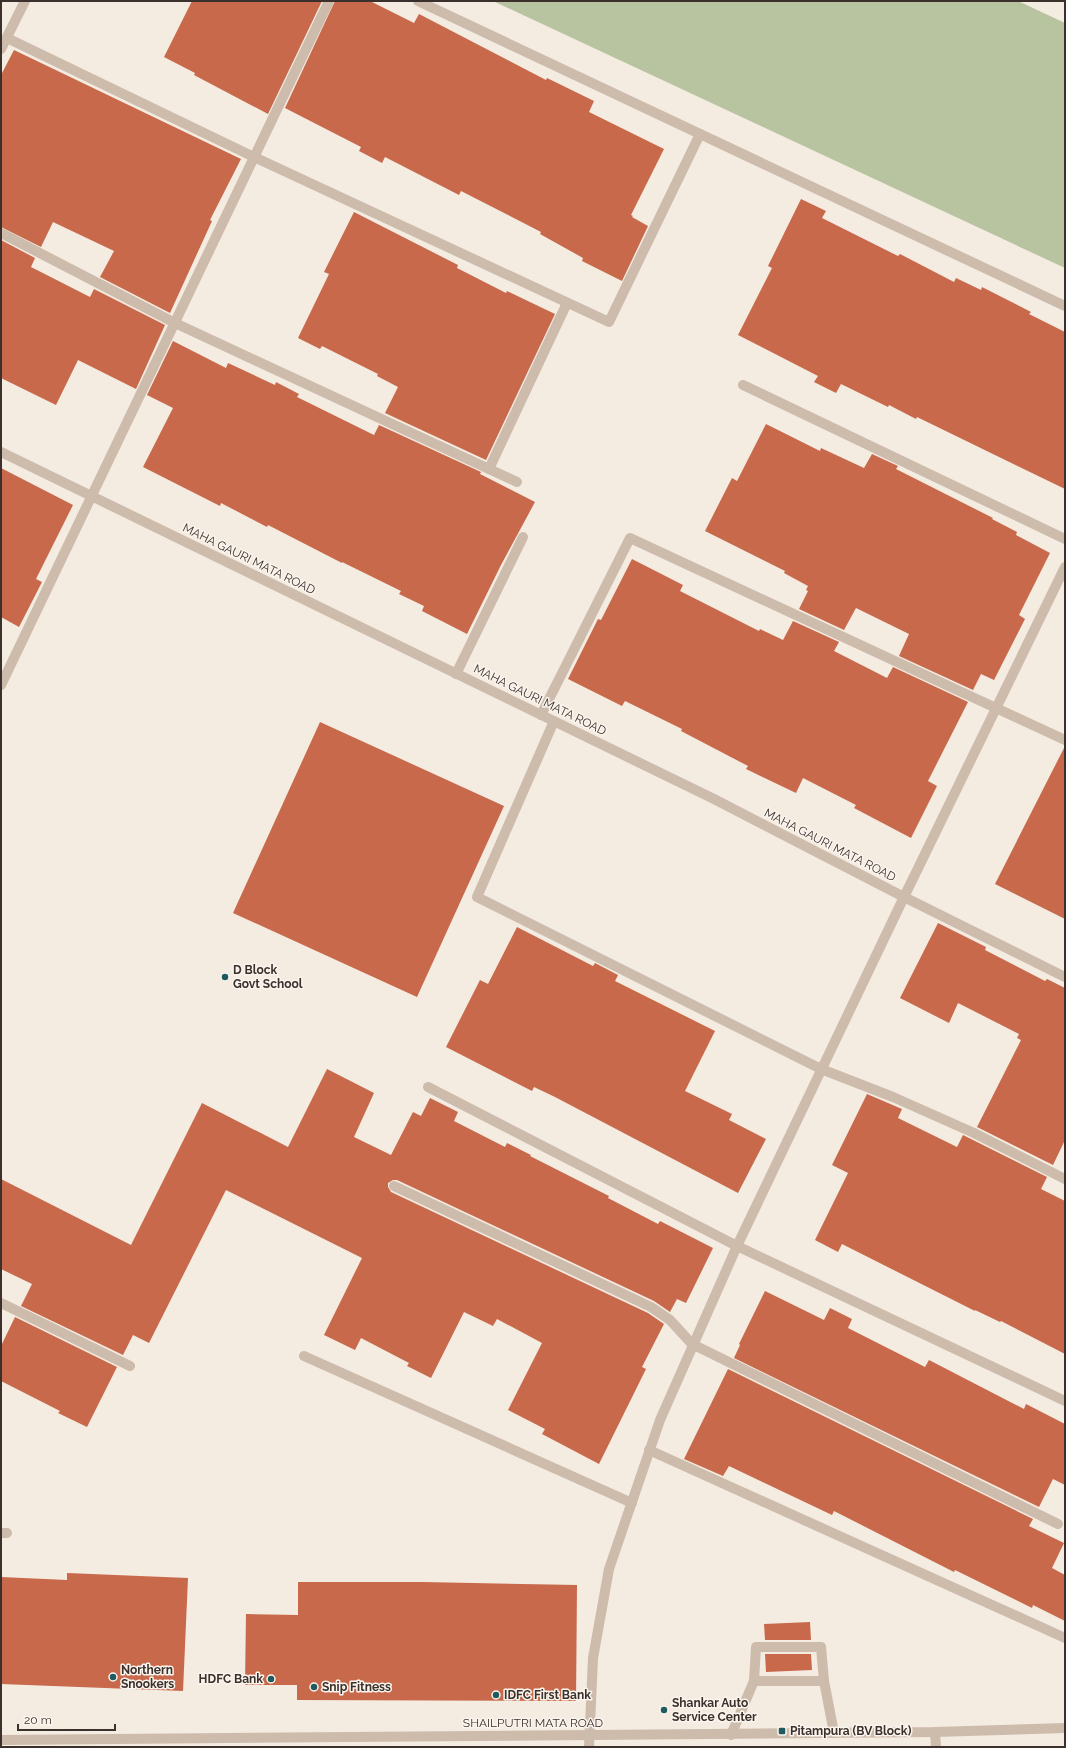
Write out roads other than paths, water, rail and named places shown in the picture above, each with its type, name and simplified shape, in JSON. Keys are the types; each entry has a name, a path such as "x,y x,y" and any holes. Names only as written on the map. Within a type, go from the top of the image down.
{"street":[{"path":"1,49 24,1"},
{"path":"1,685 329,1"},
{"path":"418,1 1065,306"},
{"path":"7,38 254,157 609,322 700,134"},
{"path":"1,233 175,323 517,482"},
{"path":"489,469 568,303"},
{"path":"743,385 1065,539"},
{"name":"MAHA GAURI MATA ROAD","path":"1,452 714,799 904,897 1065,977"},
{"path":"456,674 523,537"},
{"path":"541,715 630,538 1065,740"},
{"path":"589,1747 588,1736 593,1658 608,1577 660,1420 692,1344 821,1069 1065,567"},
{"path":"554,722 477,897 821,1069 893,1097 974,1133 1065,1179"},
{"path":"428,1087 737,1246 1065,1401"},
{"path":"394,1186 651,1307 670,1320 692,1344 1058,1524"},
{"path":"1,1303 130,1366"},
{"path":"304,1356 632,1503"},
{"path":"650,1450 1065,1638"},
{"path":"731,1734 754,1681 756,1647 821,1647 824,1682 834,1733"},
{"path":"754,1681 824,1682"},
{"name":"SHAILPUTRI MATA ROAD","path":"1,1740 588,1736 934,1732 1065,1728"},
{"path":"934,1732 936,1747"}],"place":[{"name":"D Block Govt School","path":"225,977"},
{"name":"Northern Snookers","path":"113,1677"},
{"name":"HDFC Bank","path":"271,1679"},
{"name":"Snip Fitness","path":"314,1687"},
{"name":"IDFC First Bank","path":"496,1695"},
{"name":"Shankar Auto Service Center","path":"664,1710"},
{"name":"Pitampura (BV Block)","path":"782,1731"}]}
